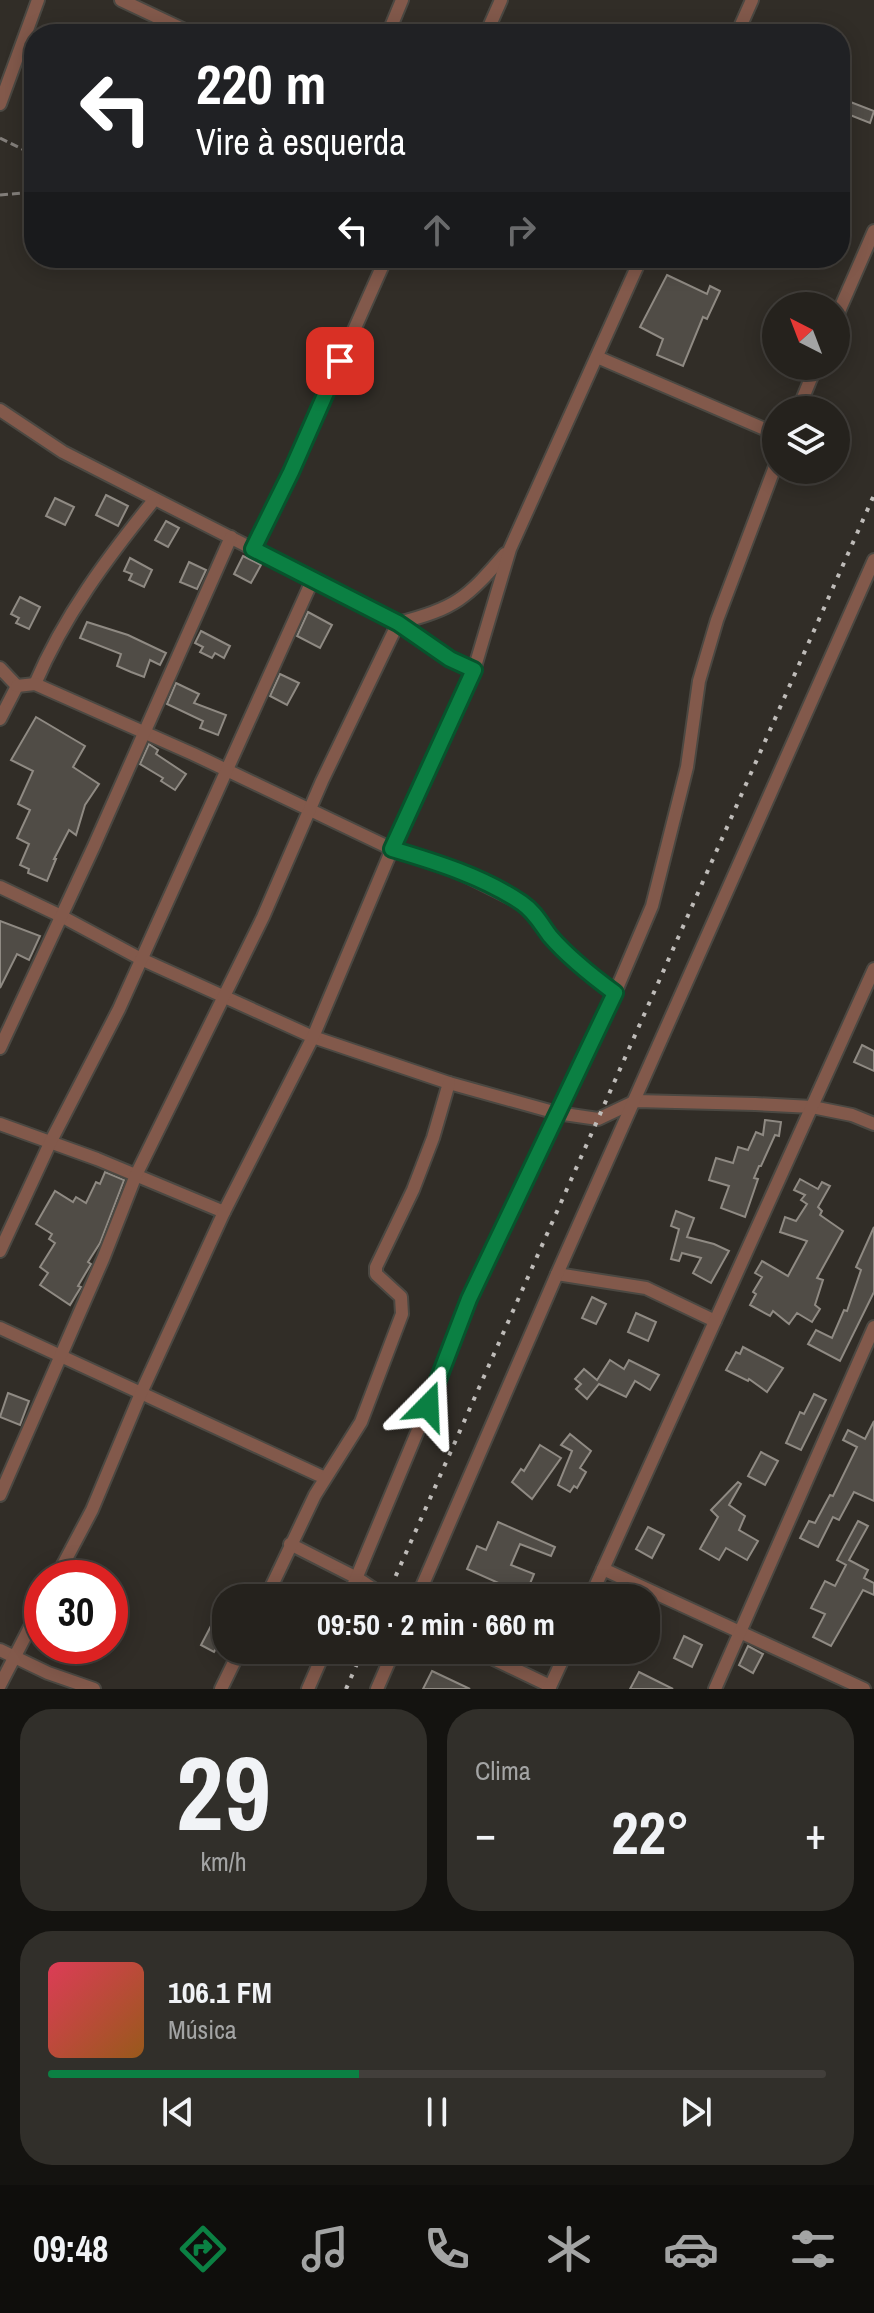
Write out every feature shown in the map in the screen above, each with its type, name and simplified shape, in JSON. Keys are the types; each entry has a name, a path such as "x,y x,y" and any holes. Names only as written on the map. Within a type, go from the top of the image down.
{"street":[{"path":"29,24 38,0"},
{"path":"121,0 172,24"},
{"path":"392,24 402,0"},
{"path":"490,24 501,0"},
{"path":"741,24 752,0"},
{"path":"0,104 24,38"},
{"path":"847,292 874,231"},
{"path":"253,549 291,472 382,268"},
{"path":"66,1560 92,1510 141,1393 224,1212 313,1037 392,849 474,670 510,549 637,268"},
{"path":"597,357 762,428"},
{"path":"0,411 63,452 398,623 450,659 474,670"},
{"path":"354,1584 469,1299 615,993 652,906 687,767 699,681 717,620 768,484"},
{"path":"35,684 48,653 84,593 154,500"},
{"path":"0,1048 231,537"},
{"path":"398,623 435,614 457,602 477,587 510,549"},
{"path":"423,1584 874,560"},
{"path":"0,1251 141,959 312,581"},
{"path":"0,1495 103,1259 136,1175 224,999 398,623"},
{"path":"0,668 17,686"},
{"path":"17,686 35,684 392,849 443,864 523,904 539,918 570,956 615,993"},
{"path":"0,719 17,686"},
{"path":"0,887 224,999 313,1037 449,1083 557,1113 598,1119 636,1101 812,1107 852,1115 874,1124"},
{"path":"596,1584 874,969"},
{"path":"272,1584 325,1478 361,1422 402,1314 401,1297 376,1274 376,1267 413,1190 449,1083"},
{"path":"0,1124 51,1141 224,1212"},
{"path":"557,1274 646,1288 715,1321"},
{"path":"715,1689 874,1327"},
{"path":"0,1328 325,1478"},
{"path":"290,1544 366,1584"},
{"path":"603,1569 864,1689"},
{"path":"0,1685 24,1639"},
{"path":"0,1650 48,1673 94,1689"},
{"path":"221,1689 233,1664"},
{"path":"308,1689 319,1664"},
{"path":"377,1689 388,1664"},
{"path":"503,1664 550,1688 561,1664"},
{"path":"871,1689 874,1682"}],"path":[{"path":"0,138 24,150"},
{"path":"0,195 24,193"}],"building":[{"path":"850,102 874,111 870,123 850,115"},
{"path":"667,275 707,294 710,286 720,291 707,319 703,317 683,366 657,355 663,339 640,327"},
{"path":"106,495 128,506 118,526 96,515"},
{"path":"55,498 74,507 65,525 46,516"},
{"path":"166,521 179,528 168,547 155,540"},
{"path":"243,556 261,565 251,583 234,574"},
{"path":"130,558 152,570 144,587 129,580 132,574 124,571"},
{"path":"189,562 206,570 197,589 180,582"},
{"path":"20,597 40,607 29,629 16,623 19,618 11,614"},
{"path":"308,612 332,625 320,648 297,636"},
{"path":"87,622 128,635 166,653 160,665 150,660 144,677 131,672 117,666 121,654 80,638"},
{"path":"201,631 230,646 224,658 215,653 212,658 200,652 203,647 195,643"},
{"path":"280,674 299,683 287,705 270,696"},
{"path":"176,683 199,694 194,703 226,715 218,735 200,728 203,721 167,704"},
{"path":"36,717 85,746 73,767 99,784 85,805 76,835 69,830 47,881 28,873 29,869 20,865 29,844 17,838 30,810 18,804 33,771 11,760"},
{"path":"149,744 158,750 156,754 186,774 175,790 161,781 163,778 140,764"},
{"path":"0,921 40,936 29,960 17,954 0,988"},
{"path":"862,1045 874,1051 874,1071 854,1062"},
{"path":"765,1120 781,1122 779,1136 775,1135 759,1166 754,1178 758,1179 745,1217 721,1208 729,1186 709,1180 716,1158 733,1163 738,1147 748,1150 756,1132 763,1135"},
{"path":"105,1172 124,1180 100,1243 88,1262 91,1264 70,1305 40,1285 48,1273 40,1267 55,1243 49,1239 52,1234 36,1224 55,1191 73,1202 76,1197 86,1203 96,1182 100,1184"},
{"path":"800,1179 818,1189 822,1182 830,1186 818,1207 822,1211 820,1215 843,1231 817,1278 823,1280 815,1305 820,1309 812,1322 797,1313 789,1324 773,1311 770,1316 750,1305 762,1277 755,1273 762,1261 788,1276 807,1241 780,1232 785,1217 796,1221 807,1204 801,1200 805,1195 794,1190"},
{"path":"676,1211 694,1218 687,1237 729,1251 711,1283 693,1273 701,1258 682,1253 679,1261 671,1259 679,1229 671,1226"},
{"path":"874,1227 874,1292 840,1361 808,1344 816,1330 832,1338 844,1310 847,1311 861,1270 856,1267"},
{"path":"592,1297 606,1304 596,1324 582,1318"},
{"path":"636,1313 656,1322 648,1341 628,1332"},
{"path":"743,1347 783,1368 767,1392 749,1379 726,1370 736,1352 740,1354"},
{"path":"610,1360 624,1369 629,1360 659,1375 650,1390 635,1381 626,1397 599,1384 587,1399 576,1389 581,1384 575,1379 584,1369 597,1380"},
{"path":"8,1393 29,1401 20,1425 0,1417"},
{"path":"814,1394 826,1400 801,1450 786,1443 800,1412 804,1414"},
{"path":"874,1421 874,1501 854,1492 839,1520 833,1517 818,1547 800,1538 809,1521 815,1523 830,1495 833,1496 857,1447 843,1440 848,1430 865,1439"},
{"path":"570,1434 591,1451 580,1468 586,1472 577,1488 574,1486 570,1492 558,1485 572,1451 561,1445"},
{"path":"540,1445 561,1458 532,1499 512,1482 521,1469 524,1471"},
{"path":"761,1452 778,1461 765,1485 748,1476"},
{"path":"738,1482 741,1484 729,1505 745,1516 739,1530 758,1541 747,1560 726,1548 719,1560 700,1549 718,1517 711,1510"},
{"path":"858,1521 868,1526 849,1560 868,1570 864,1578 874,1583 874,1595 863,1590 831,1646 813,1637 825,1614 811,1608 825,1581 835,1586 846,1565 837,1560"},
{"path":"498,1522 555,1547 551,1556 520,1544 511,1565 534,1574 530,1584 501,1584 467,1569 477,1546 486,1550"},
{"path":"648,1527 664,1535 652,1558 636,1549"},
{"path":"212,1624 212,1651 201,1645"},
{"path":"684,1636 702,1645 692,1667 674,1658"},
{"path":"748,1646 763,1654 753,1673 739,1665"},
{"path":"432,1671 470,1689 423,1689"},
{"path":"639,1672 673,1689 630,1689"}],"railway":[{"path":"392,1584 874,495"},
{"path":"346,1689 357,1664"}],"route":[{"path":"340,361 253,549 398,623 450,659 474,670 392,849 443,864 523,904 539,918 570,956 615,993 469,1299 428,1406"}]}
